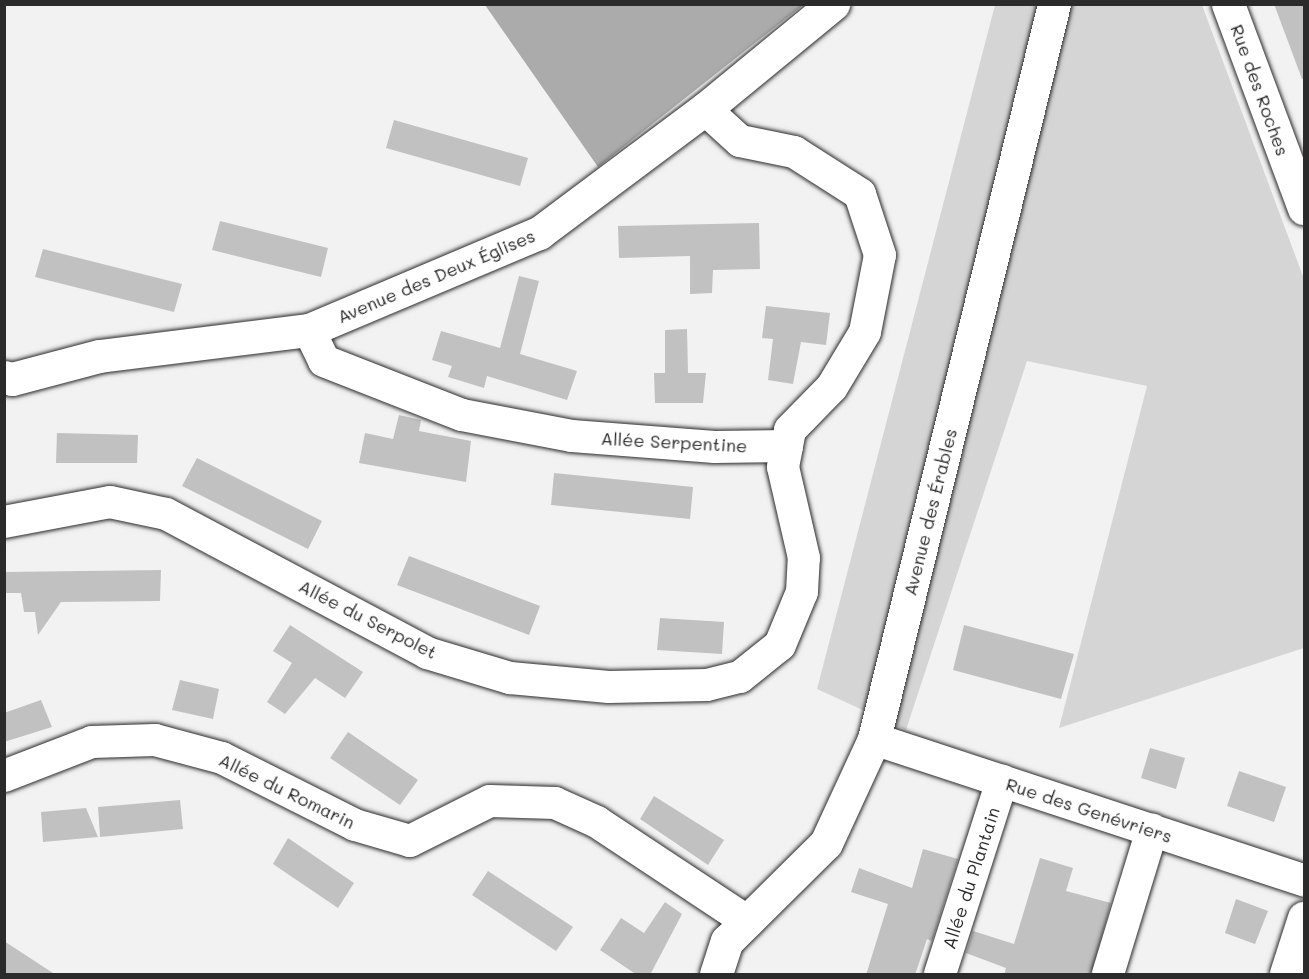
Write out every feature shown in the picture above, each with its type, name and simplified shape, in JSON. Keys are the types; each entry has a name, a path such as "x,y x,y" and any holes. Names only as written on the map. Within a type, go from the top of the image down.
{"street":[{"name":"Avenue des Deux Églises","path":"7,382 99,356 309,330 539,233 705,109 833,4"},
{"name":"Avenue des Érables","path":"716,975 727,941 826,843 874,740 1054,4"},
{"name":"Rue des Roches","path":"1228,4 1305,208"},
{"path":"705,109 740,141 794,152 860,194 880,255 865,332 832,387 790,430 787,446"},
{"name":"Allée Serpentine","path":"309,330 324,361 462,415 572,436 715,447 787,446"},
{"name":"Allée du Serpolet","path":"4,522 110,502 166,514 427,653 510,678 609,687 707,685 740,677 780,645 802,592 804,558 783,467 787,446"},
{"name":"Allée du Romarin","path":"4,776 92,742 155,740 222,758 355,825 410,841 490,801 555,803 597,822 748,922"},
{"name":"Rue des Genévriers","path":"874,740 1305,880"},
{"name":"Allée du Plantain","path":"940,975 1002,781"},
{"path":"1108,975 1152,830"},
{"path":"1286,975 1305,918"}],"shaded area":[{"path":"485,5 803,5 598,167"},
{"path":"995,5 1202,5 1304,279 1304,648 1059,728 1147,386 1027,361 906,730 817,689"}],"building":[{"path":"1274,4 1305,4 1305,79 1302,79"},
{"path":"394,120 528,158 520,186 386,148"},
{"path":"220,221 328,248 321,277 212,250"},
{"path":"759,223 760,269 713,270 712,293 690,294 690,256 619,258 618,226"},
{"path":"43,249 182,284 174,312 35,277"},
{"path":"519,276 539,281 520,354 577,371 567,400 487,376 484,388 448,377 452,366 432,360 441,331 500,348"},
{"path":"766,306 830,313 826,345 801,342 793,384 768,380 773,339 762,338"},
{"path":"687,329 688,373 706,373 703,403 655,403 654,373 665,373 665,330"},
{"path":"399,415 421,420 419,431 471,441 466,482 359,463 365,433 393,439"},
{"path":"57,433 138,435 137,463 56,463"},
{"path":"197,458 322,521 308,549 182,486"},
{"path":"554,473 693,487 690,519 551,505"},
{"path":"409,556 540,606 529,635 397,585"},
{"path":"161,570 160,601 61,602 38,635 35,612 24,612 21,593 5,593 5,572"},
{"path":"660,618 724,622 722,654 657,650"},
{"path":"290,625 363,672 345,698 315,678 285,714 267,702 292,663 273,651"},
{"path":"964,625 1074,654 1061,699 953,670"},
{"path":"180,680 219,689 213,719 172,710"},
{"path":"41,700 52,727 4,742 4,713"},
{"path":"348,732 418,780 400,805 330,758"},
{"path":"1150,748 1185,758 1176,789 1141,778"},
{"path":"1239,771 1286,787 1274,822 1227,806"},
{"path":"654,796 724,840 708,865 640,819"},
{"path":"180,800 183,829 100,837 98,807"},
{"path":"86,808 98,837 43,842 41,812"},
{"path":"288,838 354,883 338,908 273,864"},
{"path":"923,849 958,859 932,941 927,939 915,975 866,975 888,904 851,892 859,868 912,888"},
{"path":"1040,858 1073,868 1066,891 1111,903 1091,975 1004,975 1006,968 966,953 973,931 1014,944"},
{"path":"488,871 573,927 556,951 472,895"},
{"path":"1236,899 1268,911 1255,944 1225,933"},
{"path":"665,902 682,914 650,975 637,975 600,950 621,918 644,933"},
{"path":"4,941 56,975 4,975"}]}
